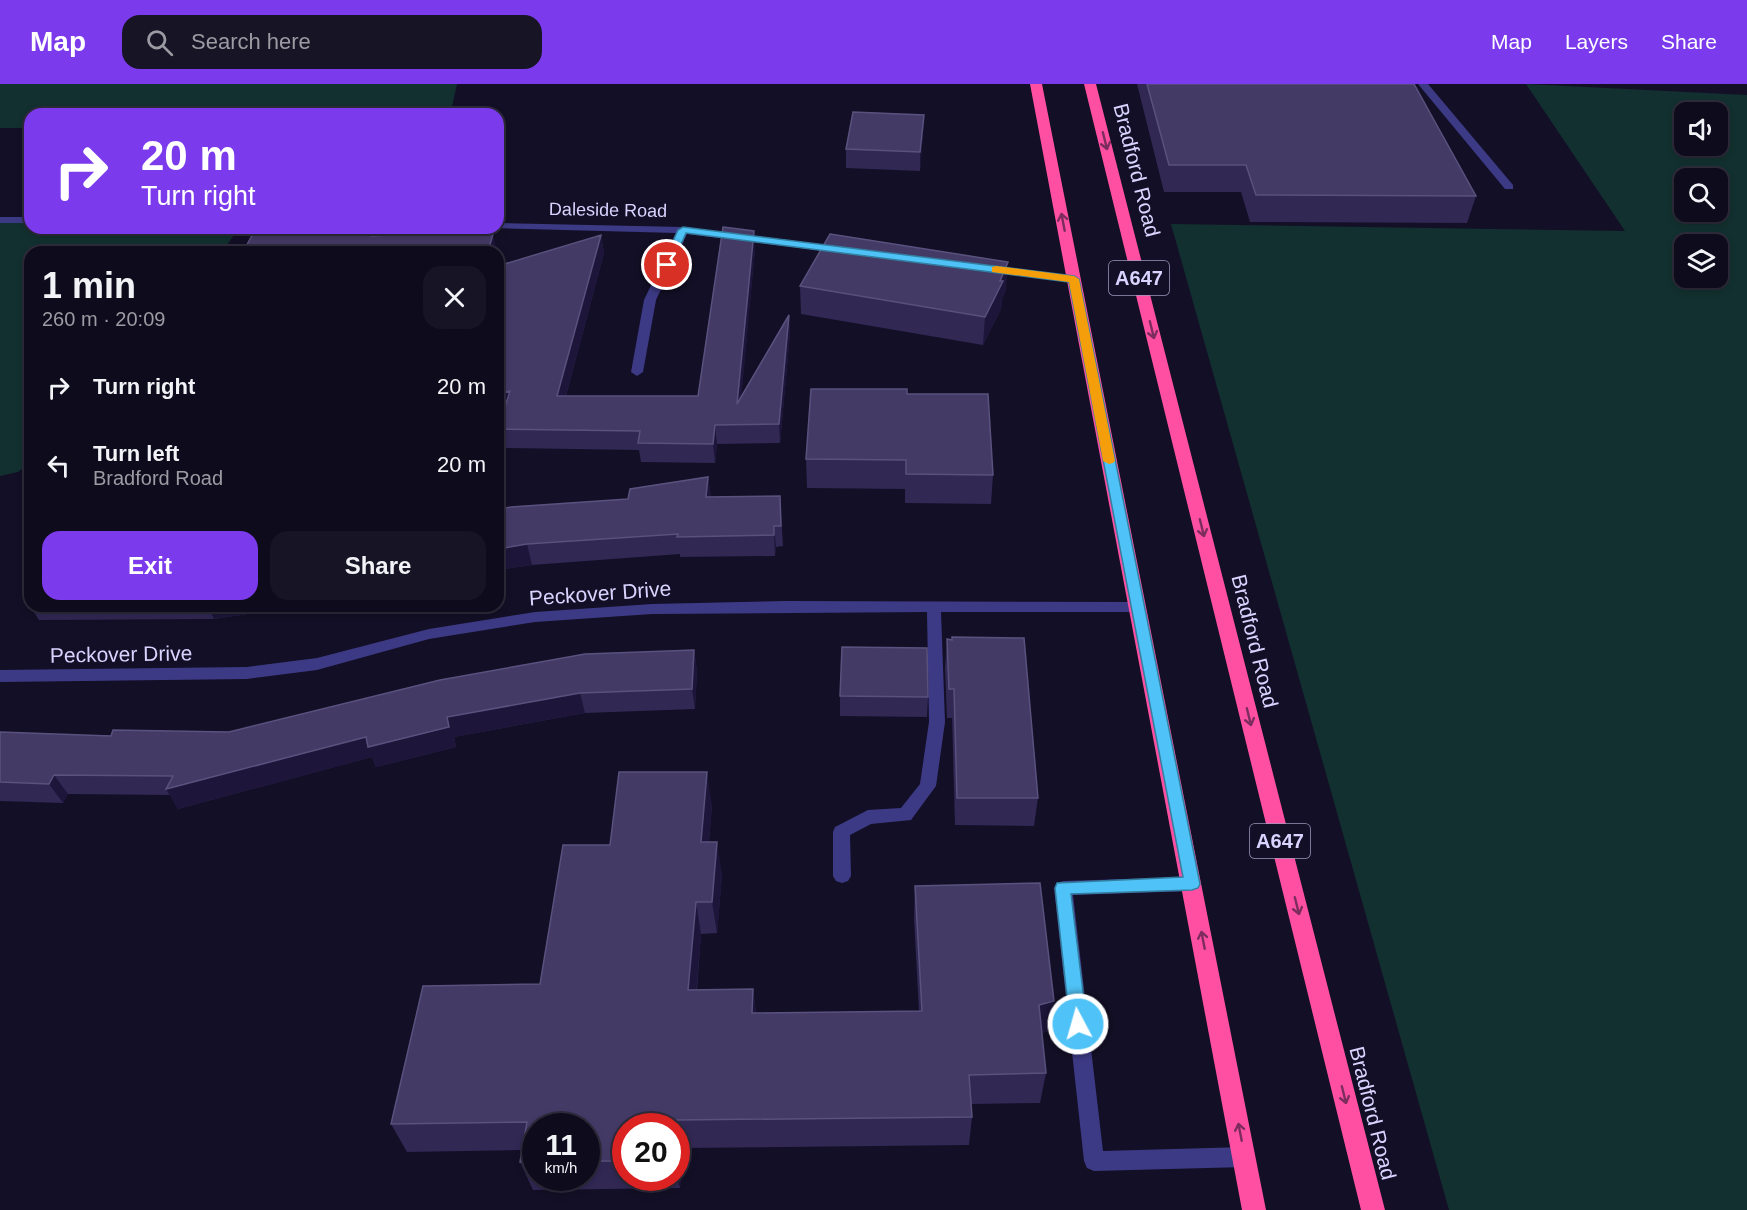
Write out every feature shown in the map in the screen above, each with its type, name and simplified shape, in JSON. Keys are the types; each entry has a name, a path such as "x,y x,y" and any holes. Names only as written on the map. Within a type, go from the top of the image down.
{"highway":[{"path":"1036,84 1254,1210"},
{"name":"Bradford Road","path":"1090,84 1373,1210"}],"street":[{"path":"1423,84 1509,187"},
{"path":"0,220 24,220"},
{"name":"Daleside Road","path":"504,226 683,230 857,252"},
{"path":"637,372 650,300 683,230"},
{"path":"973,267 1074,279"},
{"name":"Peckover Drive","path":"0,676 247,674 317,664 429,634 535,617 663,609 786,606 1137,607"},
{"path":"842,876 841,832 868,817 905,815 928,786 936,722 934,607"},
{"path":"1192,884 1063,888 1094,1161 1245,1157"}],"green space":[{"path":"0,84 457,84 452,108 24,108 24,128 0,128"},
{"path":"1526,84 1747,95 1747,1210 1449,1210 1171,224 1625,231"},
{"path":"0,220 24,220 24,234 235,234 226,246 24,246 24,468 18,472 0,476"}],"building":[{"path":"1147,84 1414,84 1476,196 1256,195 1246,165 1169,165"},
{"path":"853,112 924,115 920,152 846,149"},
{"path":"723,227 754,231 737,404 789,315 779,424 715,425 713,444 638,443 640,431 504,429 504,410 510,391 504,392 504,264 601,235 557,396 698,396"},
{"path":"253,234 372,234 372,236 493,234 490,246 246,246"},
{"path":"830,234 1008,262 1000,281 1003,281 985,317 800,286"},
{"path":"811,389 907,389 907,394 988,394 993,475 906,474 906,460 806,459"},
{"path":"708,477 706,497 780,496 781,526 774,526 774,535 677,537 678,534 527,544 504,548 504,508 628,499 630,489"},
{"path":"952,637 1024,638 1038,798 957,798 954,689 949,689 947,639 952,640"},
{"path":"842,647 927,648 928,697 840,696"},
{"path":"694,650 692,689 580,693 447,717 449,727 368,747 366,737 166,789 173,776 54,775 49,784 0,782 0,732 111,736 113,730 229,732 440,680 585,654"},
{"path":"619,772 707,772 701,842 717,842 712,902 696,902 688,990 753,989 752,1013 922,1011 915,886 1040,883 1054,1001 1039,1005 1046,1073 969,1075 972,1117 690,1120 690,1113 612,1113 612,1161 600,1161 600,1113 522,1113 522,1122 391,1124 423,986 540,984 563,845 610,845"}],"slow traffic":[{"path":"996,269 1074,279 1109,461"}],"route":[{"path":"667,265 683,230 1074,279 1192,884 1063,888 1078,1024"}]}
